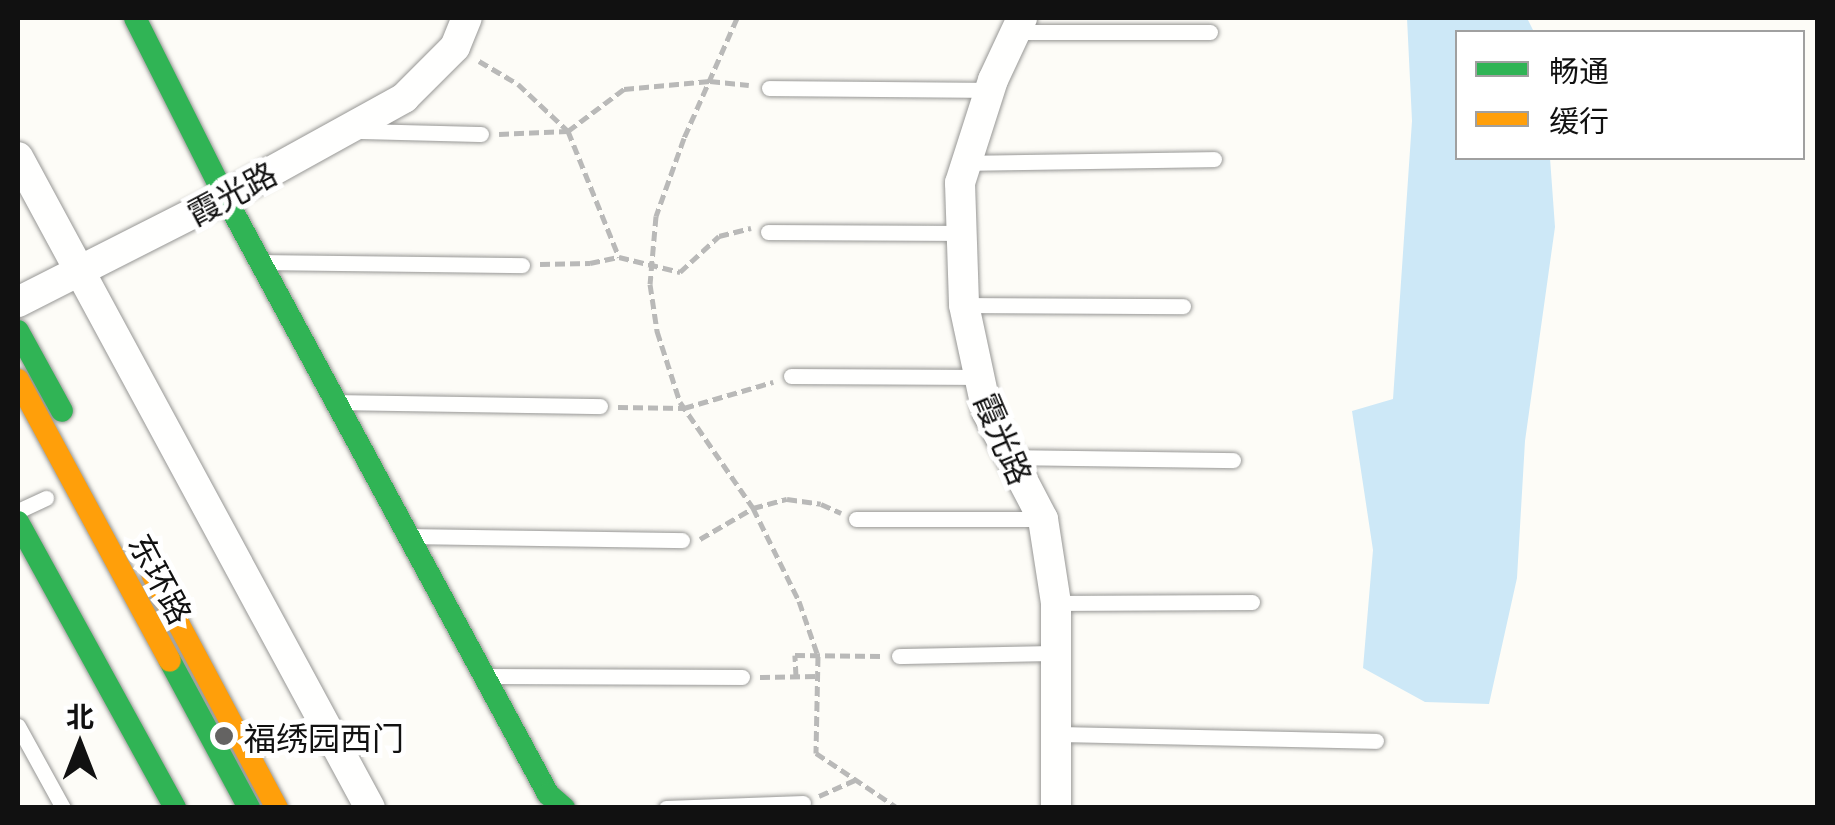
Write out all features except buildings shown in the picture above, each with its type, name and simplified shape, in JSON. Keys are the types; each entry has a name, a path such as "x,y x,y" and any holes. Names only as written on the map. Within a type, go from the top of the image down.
{"main road":[{"path":"135,18 225,197 548,794 564,808"},
{"path":"18,331 84,450"},
{"name":"东环路","path":"18,380 249,808"},
{"path":"18,522 175,808"},
{"path":"140,553 278,808"}],"street":[{"name":"霞光路","path":"18,302 225,197 404,98 455,47 467,18"},
{"name":"霞光路","path":"1018,24 990,90 960,182 964,305 987,412 1043,519 1056,603 1056,808"},
{"path":"18,157 370,808"}],"lane":[{"path":"1018,24 1210,32"},
{"path":"769,88 990,90"},
{"path":"345,130 481,134"},
{"path":"966,163 1214,160"},
{"path":"768,232 962,234"},
{"path":"260,262 522,265"},
{"path":"964,305 1183,306"},
{"path":"792,376 980,377"},
{"path":"336,402 600,406"},
{"path":"1010,457 1233,460"},
{"path":"18,510 46,498"},
{"path":"856,519 1043,519"},
{"path":"409,536 682,540"},
{"path":"1056,603 1252,602"},
{"path":"900,656 1057,653"},
{"path":"485,676 742,677"},
{"path":"18,726 63,808"},
{"path":"1055,734 1376,741"},
{"path":"666,808 803,803"}],"path":[{"path":"738,18 656,216 652,266 657,330 684,408 752,508 800,601 818,656 816,753 898,808"},
{"path":"455,47 518,84 568,131 619,256"},
{"path":"481,134 568,131 624,89 710,81 769,88"},
{"path":"522,265 590,264 619,256 680,272 719,236 744,226 768,232"},
{"path":"600,406 684,408 792,376"},
{"path":"682,540 706,539 752,508 787,499 821,504 856,519"},
{"path":"796,676 796,655 900,656"},
{"path":"742,677 818,676"},
{"path":"803,803 856,780"}],"water":[{"path":"1407,18 1527,18 1533,30 1455,30 1455,160 1550,160 1555,227 1525,441 1517,578 1489,704 1425,702 1363,668 1373,550 1352,411 1393,399 1412,121"}],"traffic: fast":[{"path":"135,18 225,197 548,794 564,808"},
{"path":"18,331 62,411"},
{"path":"18,522 175,808"},
{"path":"170,661 249,808"}],"traffic: slow":[{"path":"18,380 170,661"},
{"path":"153,576 277,808"}],"place":[{"name":"福绣园西门","path":"224,736"}]}
